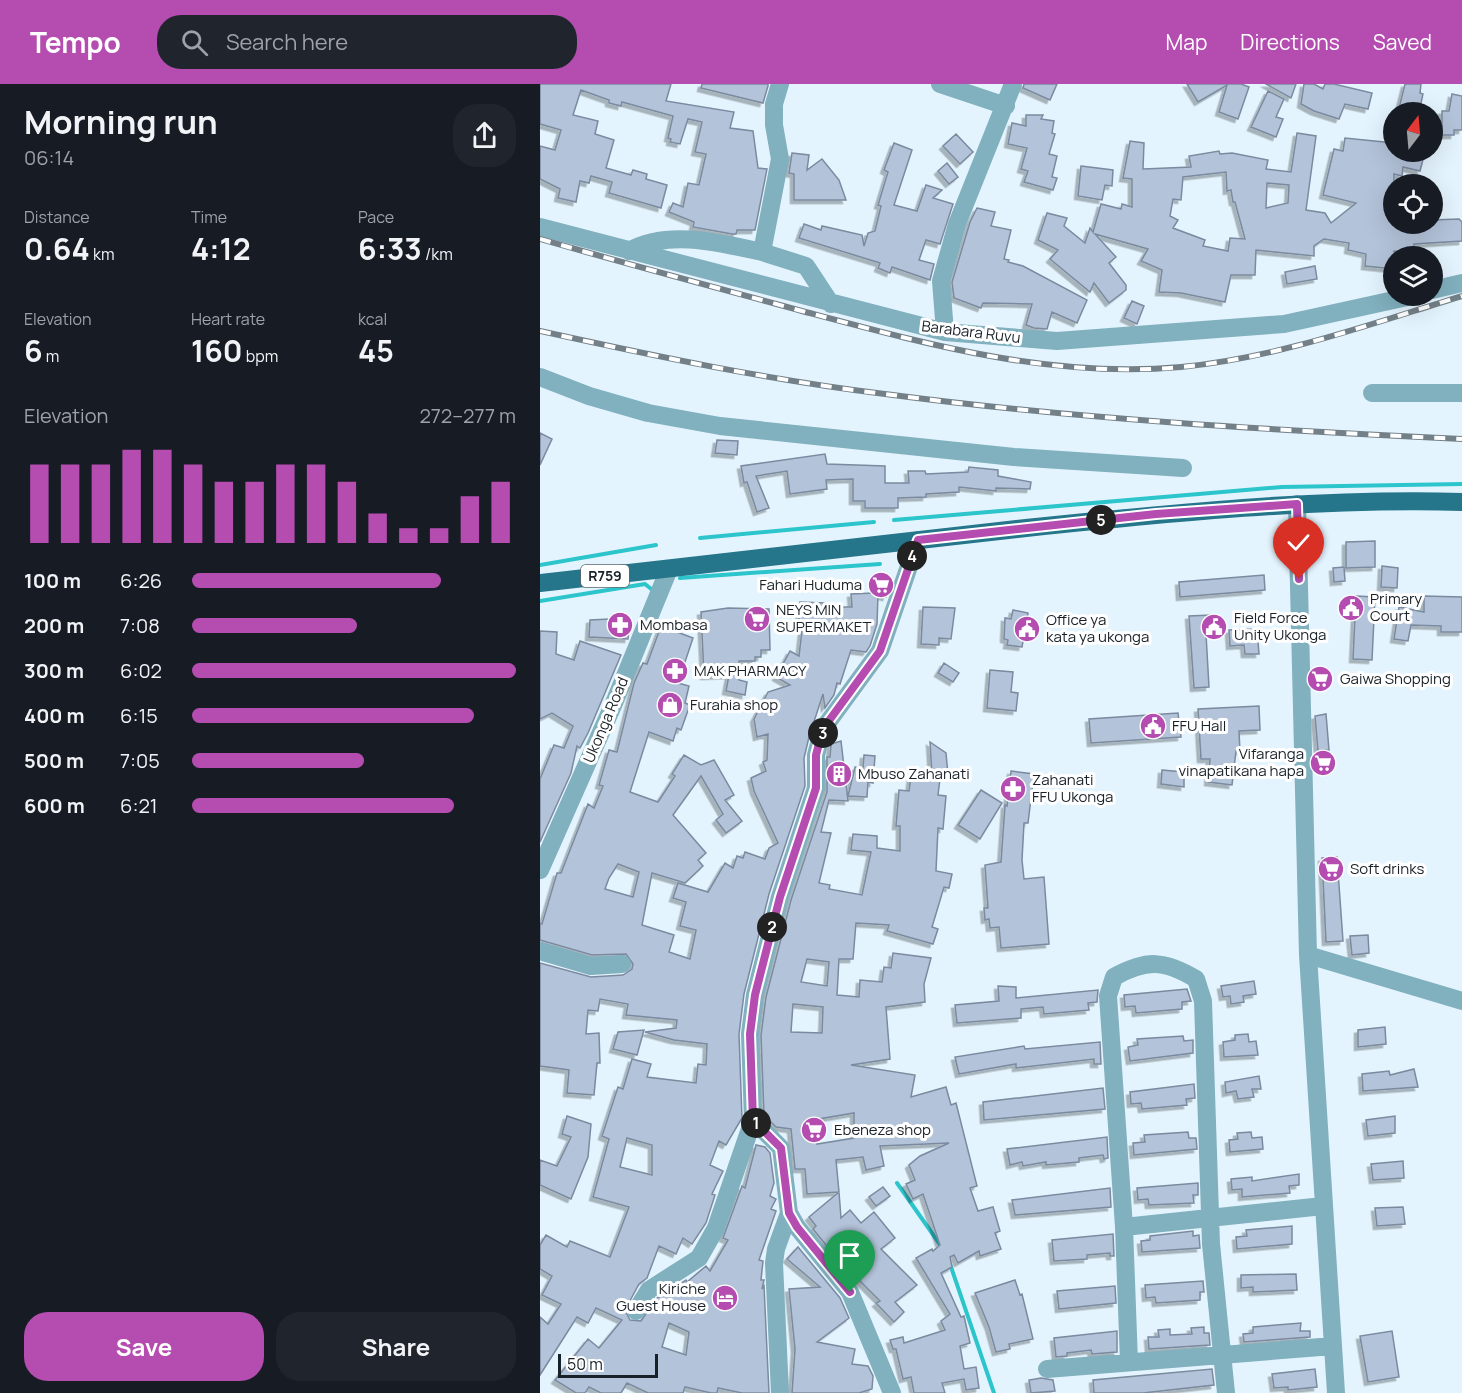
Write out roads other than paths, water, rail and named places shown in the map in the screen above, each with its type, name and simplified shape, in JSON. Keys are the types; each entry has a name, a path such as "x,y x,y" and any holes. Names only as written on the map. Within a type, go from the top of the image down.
{"main road":[{"name":"R759","path":"540,583 1156,514 1297,504 1403,500 1462,502"}],"street":[{"path":"762,252 780,159 774,125 774,104 780,84"},
{"path":"940,84 1006,106"},
{"path":"945,332 941,281 964,207 1013,84"},
{"name":"Barabara Ruvu","path":"540,227 945,332 1057,341 1179,333 1284,324 1383,302"},
{"path":"629,251 640,244 678,240 714,241 762,252 806,266 831,304"},
{"path":"1443,287 1462,283"},
{"path":"540,377 589,396 648,413 720,426 1014,457 1183,468"},
{"path":"1372,393 1462,393"},
{"path":"1297,504 1308,955 1336,1393"},
{"path":"636,1311 649,1290 693,1263 705,1252 716,1228 753,1120 750,1034 755,995 780,897 816,788 816,755 820,740 828,722 880,651 918,540"},
{"name":"Ukonga Road","path":"540,870 614,703 669,568"},
{"path":"540,951 591,966 622,964"},
{"path":"1308,955 1462,1001"},
{"path":"1129,1362 1124,1227 1108,996 1114,977 1134,966 1151,963 1175,966 1196,979 1203,1001 1209,1219 1226,1393"},
{"path":"753,1120 781,1148 789,1213 797,1227 850,1292 892,1393"},
{"path":"1124,1227 1323,1206"},
{"path":"780,1393 774,1263 776,1248 789,1213"},
{"path":"1047,1369 1333,1346"}],"waterway":[{"path":"894,520 1282,487 1462,484"},
{"path":"700,538 874,522"},
{"path":"540,565 656,545"},
{"path":"680,578 880,564"},
{"path":"540,601 645,584 655,592"},
{"path":"897,1183 941,1246"},
{"path":"950,1264 994,1393"}],"railway":[{"path":"540,239 895,335 989,356 1084,368 1132,369 1217,363 1323,339 1462,296"},
{"path":"540,331 755,375 957,403 1173,422 1462,439"}],"place":[{"name":"Fahari Huduma","path":"881,585"},
{"name":"Primary Court","path":"1351,608"},
{"name":"NEYS MIN SUPERMAKET","path":"757,619"},
{"name":"Mombasa","path":"620,625"},
{"name":"Field Force Unity Ukonga","path":"1214,627"},
{"name":"Office ya kata ya ukonga","path":"1027,629"},
{"name":"MAK PHARMACY","path":"675,671"},
{"name":"Gaiwa Shopping","path":"1320,679"},
{"name":"Furahia shop","path":"670,705"},
{"name":"FFU Hall","path":"1153,726"},
{"name":"Vifaranga vinapatikana hapa","path":"1323,763"},
{"name":"Mbuso Zahanati","path":"839,774"},
{"name":"Zahanati FFU Ukonga","path":"1013,789"},
{"name":"Soft drinks","path":"1331,869"},
{"name":"Ebeneza shop","path":"814,1130"},
{"name":"Kiriche Guest House","path":"725,1298"}]}
